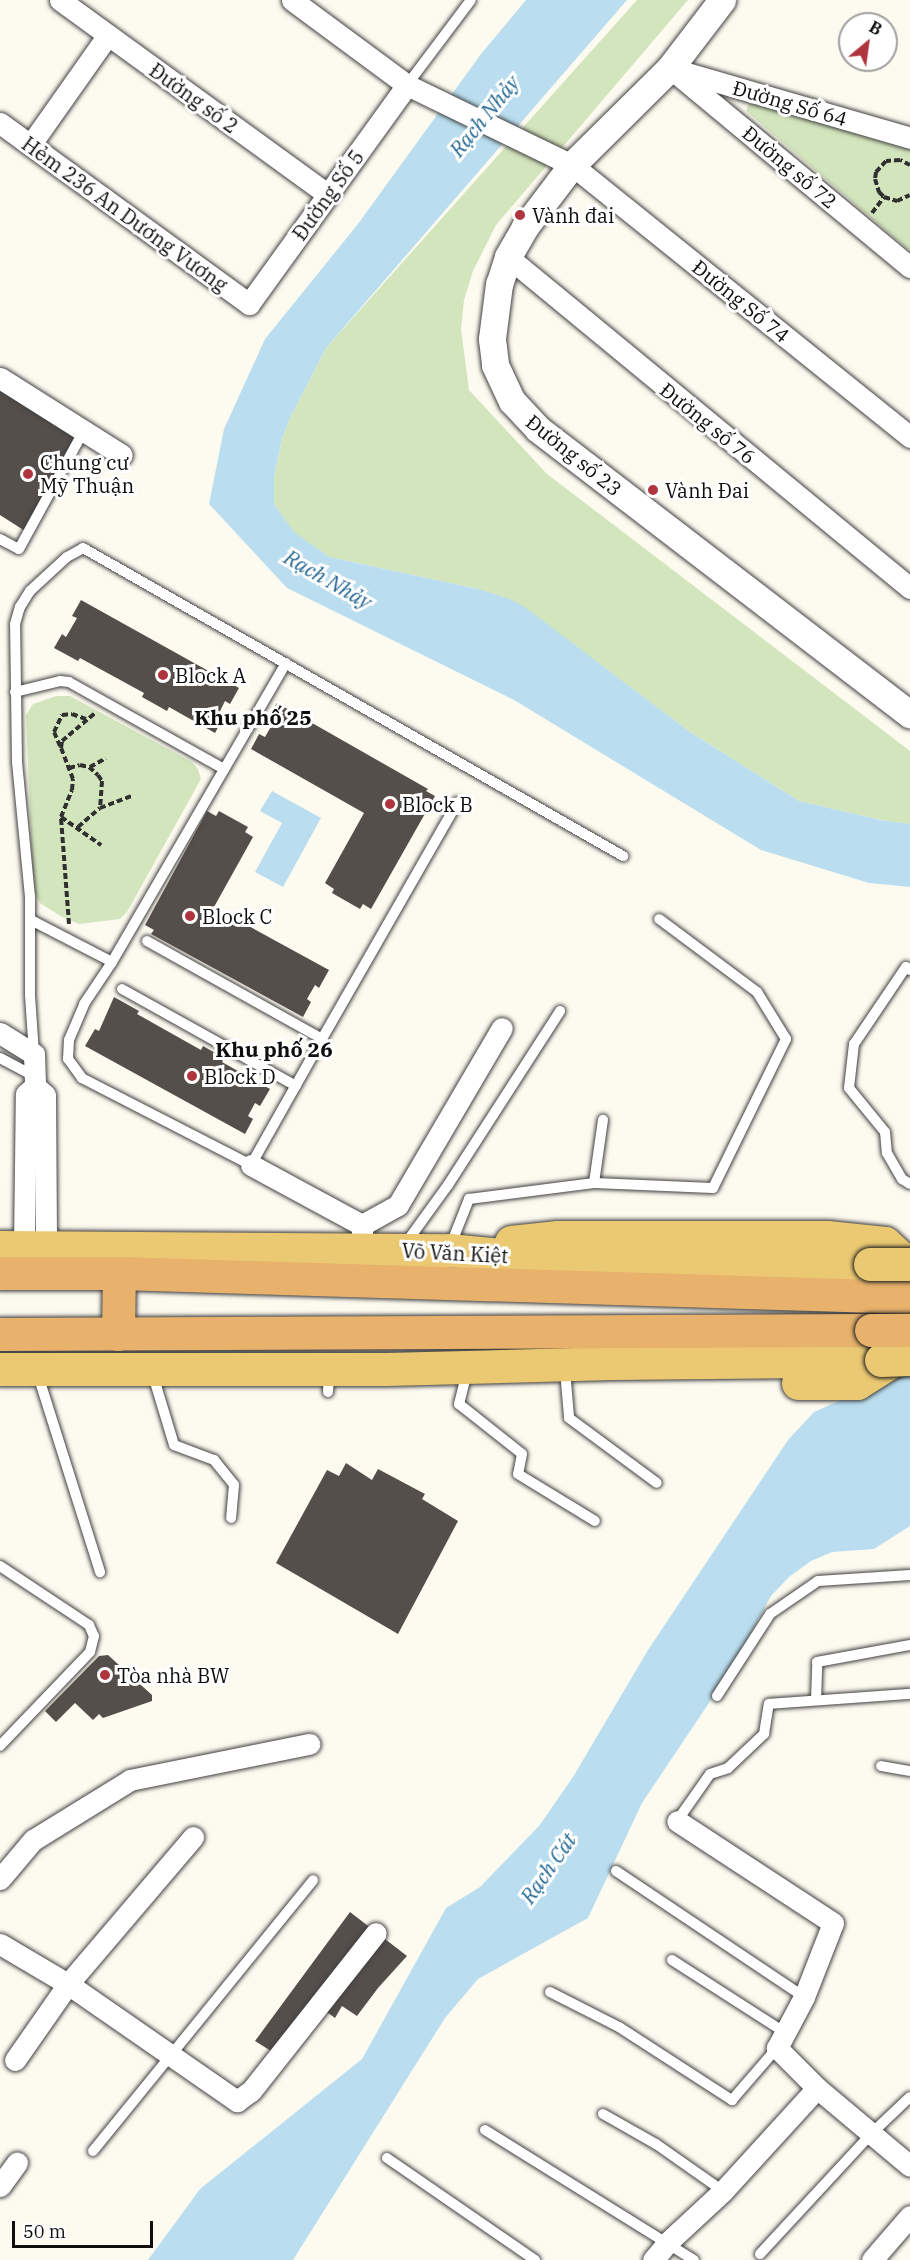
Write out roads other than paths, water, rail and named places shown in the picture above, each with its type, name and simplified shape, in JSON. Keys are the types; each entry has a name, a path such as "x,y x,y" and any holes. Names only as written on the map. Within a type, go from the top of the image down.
{"highway":[{"name":"Võ Văn Kiệt","path":"0,1273 119,1273 910,1297"},
{"path":"118,1334 119,1273"},
{"path":"0,1334 118,1334 887,1350 910,1329"}],"main road":[{"name":"Võ Văn Kiệt","path":"23,1247 362,1237 400,1250 449,1250 606,1265 895,1256"},
{"path":"386,1369 465,1380 857,1383 894,1361 907,1341 910,1329"},
{"path":"0,1369 151,1369 328,1381 386,1369 887,1350"}],"street":[{"name":"Đường số 2","path":"60,0 327,195"},
{"name":"Đường Số 74","path":"292,0 415,90 572,165 910,437"},
{"name":"Đường số 23","path":"722,0 670,68 572,165 525,227 508,257 493,313 492,339 495,365 505,388 521,412 538,429 910,714"},
{"path":"31,144 108,34"},
{"name":"Đường Số 64","path":"670,68 910,138"},
{"name":"Đường số 72","path":"670,68 910,267"},
{"name":"Đường Số 5","path":"249,304 327,195 415,90"},
{"name":"Hẻm 236 An Dương Vương","path":"0,123 249,304"},
{"name":"Đường số 76","path":"508,257 910,588"},
{"path":"0,378 122,455"},
{"path":"251,1165 362,1237 398,1204 502,1028"},
{"path":"0,1033 34,1054 35,1082 45,1095 35,1207 23,1247"},
{"path":"0,1879 33,1840 130,1780 309,1744"},
{"path":"677,1821 833,1923 804,1997 780,2040 817,2088 910,2166"},
{"path":"15,2060 68,1984 193,1837"},
{"path":"0,1944 68,1984 237,2101 250,2091 376,1933"},
{"path":"653,2260 668,2242 723,2191 817,2088"},
{"path":"0,2186 17,2163"},
{"path":"872,2260 910,2216"}],"lane":[{"path":"415,90 471,0"},
{"path":"0,539 19,549 83,432"},
{"path":"34,1054 30,995 31,920 17,762 15,624 20,607 43,578 67,557 83,548 623,856"},
{"path":"286,663 112,962 84,1004 69,1040 68,1059 82,1078 251,1165 458,802"},
{"path":"15,692 60,681 69,682 224,769"},
{"path":"31,920 112,962"},
{"path":"449,1250 468,1199 594,1183 713,1188 786,1039 757,993 659,920"},
{"path":"147,941 322,1039"},
{"path":"910,970 906,967 854,1044 849,1088 885,1132 887,1153 902,1179 910,1184"},
{"path":"122,989 296,1086"},
{"path":"400,1250 448,1185 560,1011"},
{"path":"0,1058 35,1082"},
{"path":"594,1183 603,1120"},
{"path":"36,1369 100,1572"},
{"path":"151,1369 174,1444 214,1460 234,1485 231,1518"},
{"path":"465,1380 459,1404 522,1454 518,1474 595,1521"},
{"path":"566,1382 569,1418 657,1483"},
{"path":"0,1566 89,1625 94,1636 90,1652 0,1746"},
{"path":"717,1696 770,1614 818,1581 910,1575"},
{"path":"816,1700 817,1662 910,1645"},
{"path":"677,1821 710,1774 728,1768 765,1734 769,1704 910,1694"},
{"path":"881,1767 910,1771"},
{"path":"616,1871 804,1997"},
{"path":"93,2151 169,2054 313,1880"},
{"path":"550,1992 619,2027 732,2100 780,2040 672,1960"},
{"path":"760,2254 872,2133 910,2097"},
{"path":"603,2114 656,2144 723,2191"},
{"path":"485,2130 694,2260"},
{"path":"387,2158 535,2260"}],"water":[{"name":"Rạch Nhảy","path":"526,0 627,0 326,348 290,418 282,439 274,477 274,504 294,532 329,557 478,589 510,599 526,608 690,732 799,801 881,820 910,824 910,887 869,883 761,850 514,700 287,588 209,504 224,429 265,339 358,224 481,54"},
{"path":"272,791 321,818 283,887 255,872 282,823 260,811"},
{"name":"Rạch Cát","path":"910,1353 910,1526 874,1549 832,1552 811,1561 789,1577 771,1596 727,1676 642,1803 588,1918 478,1979 445,2018 293,2260 148,2260 200,2189 362,2059 446,1908 480,1887 539,1826 573,1777 648,1650 788,1440 814,1412 872,1386"}],"place":[{"name":"Vành đai","path":"520,215"},
{"name":"Chung cư Mỹ Thuận","path":"28,474"},
{"name":"Vành Đai","path":"653,490"},
{"name":"Block A","path":"163,675"},
{"name":"Block B","path":"390,804"},
{"name":"Block C","path":"190,916"},
{"name":"Block D","path":"192,1076"},
{"name":"Tòa nhà BW","path":"105,1675"}],"district":[{"name":"Khu phố 25","path":"253,717"},
{"name":"Khu phố 26","path":"274,1049"}]}
